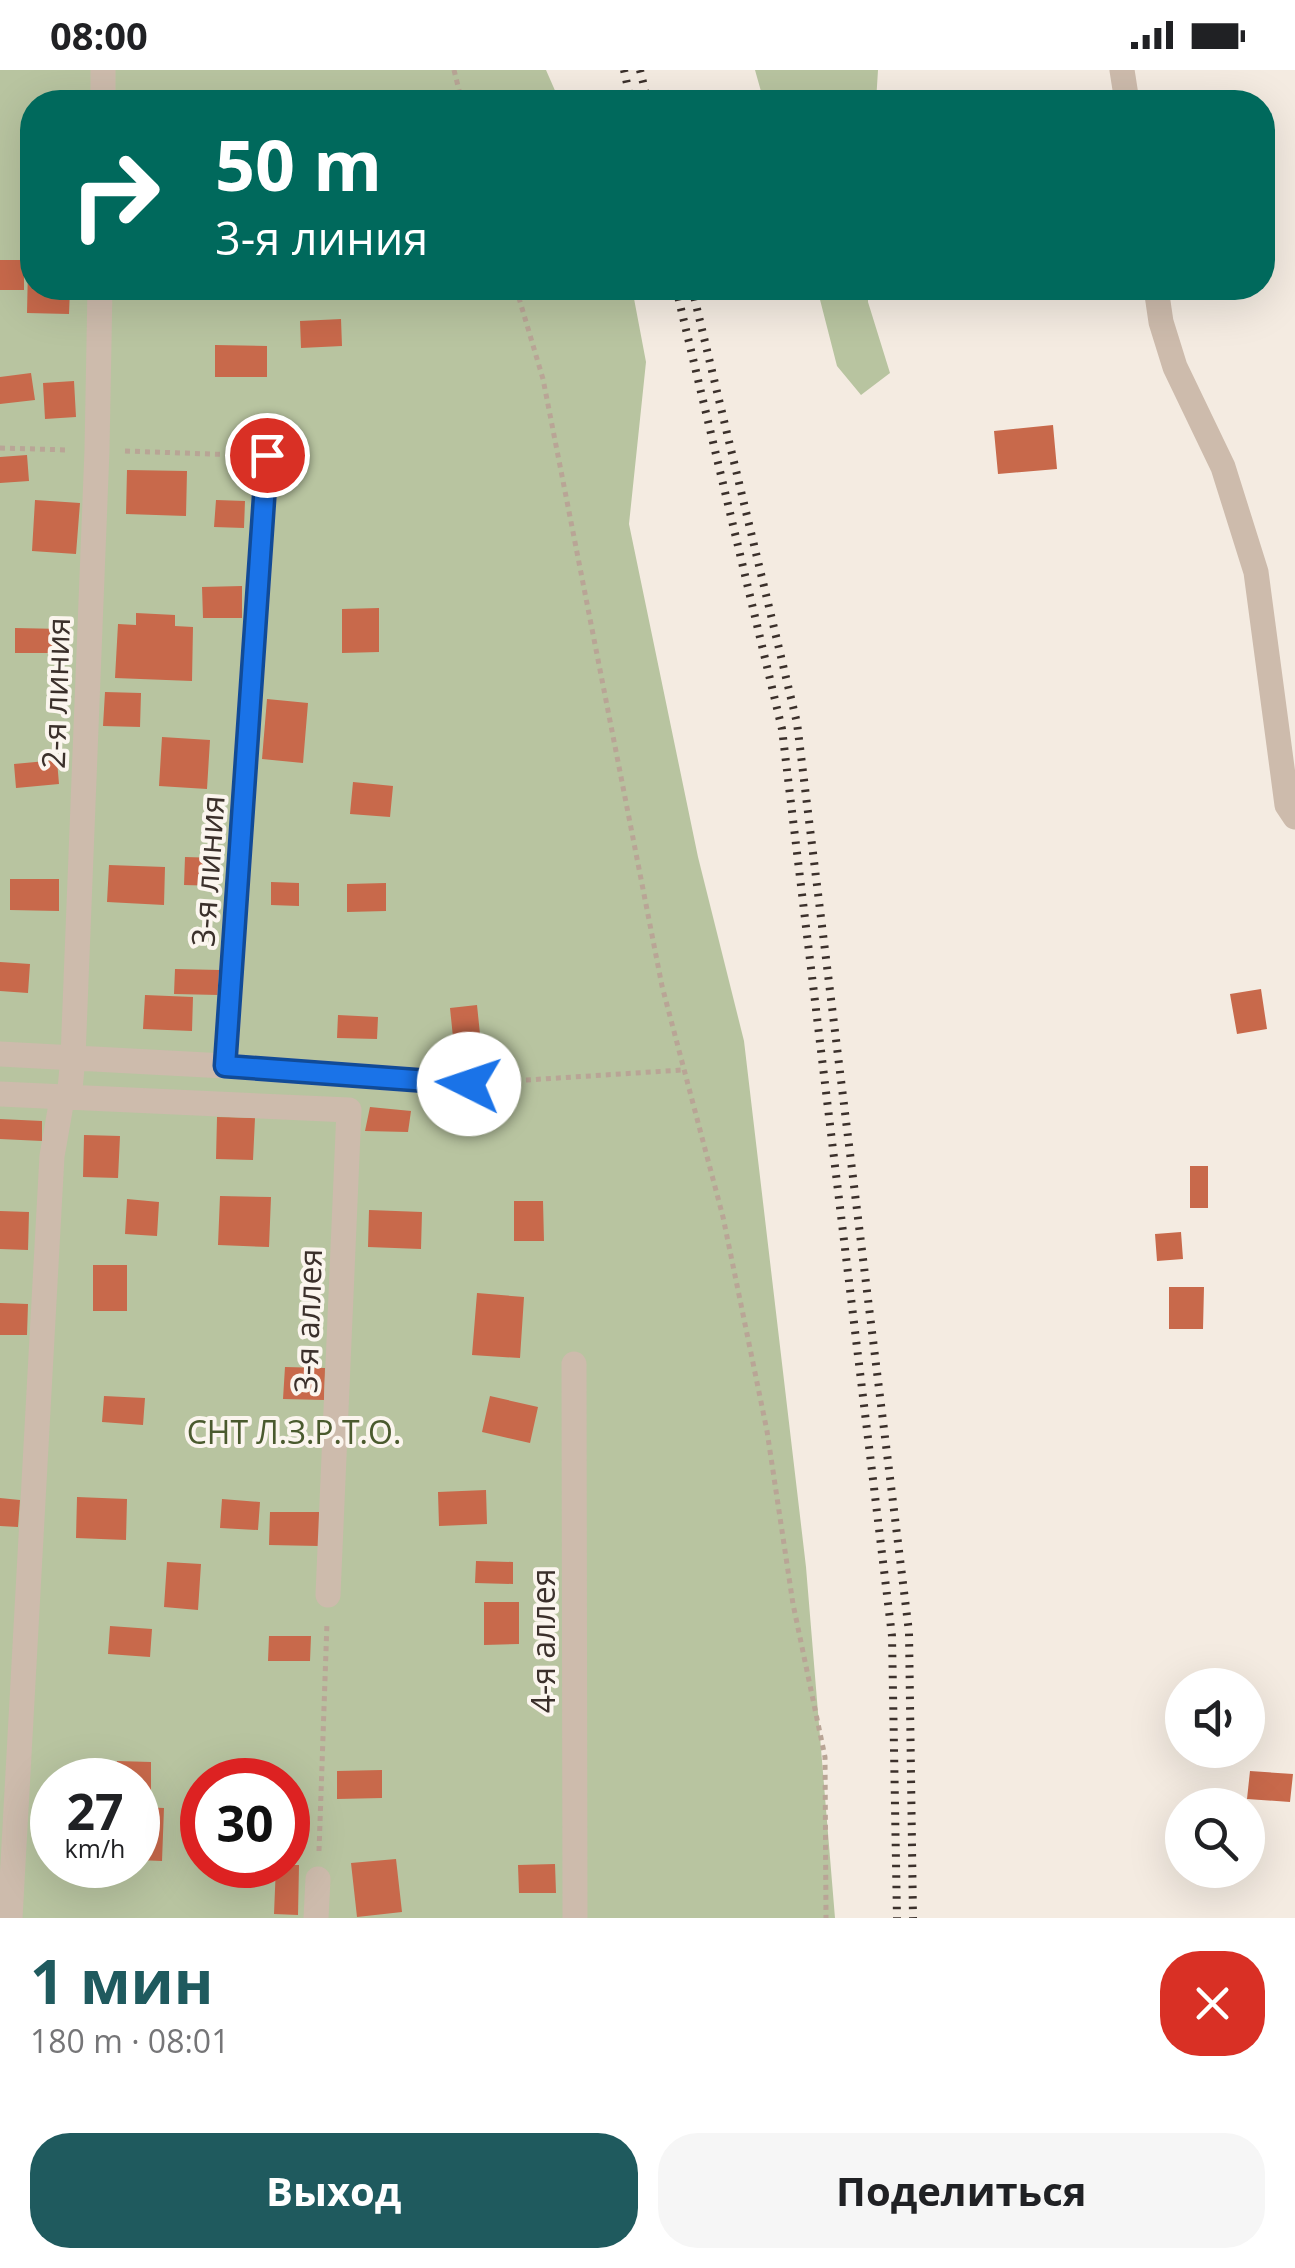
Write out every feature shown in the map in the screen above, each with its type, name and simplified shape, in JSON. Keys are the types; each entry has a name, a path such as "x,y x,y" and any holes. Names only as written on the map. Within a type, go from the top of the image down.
{"street":[{"name":"2-я линия","path":"10,1918 52,1156 74,1057 100,300"},
{"path":"1158,300 1175,367 1223,468 1256,572 1288,805 1295,816"},
{"name":"3-я линия","path":"225,1066 267,455"},
{"path":"0,1054 469,1084"},
{"path":"0,1094 62,1098"},
{"name":"3-я аллея","path":"62,1098 349,1110 328,1595"},
{"name":"4-я аллея","path":"574,1364 575,1918"},
{"path":"316,1918 318,1879"}],"path":[{"path":"520,300 543,379 658,966 723,1217 767,1431 793,1604 825,1757 826,1918"},
{"path":"0,448 267,455"},
{"path":"469,1084 682,1070"},
{"path":"318,1879 328,1595"}],"green space":[{"name":"СНТ Л.З.Р.Т.О.","path":"0,70 546,70 555,90 20,90 20,300 634,300 646,362 629,524 698,857 744,1041 806,1567 835,1918 0,1918"},
{"path":"755,70 878,70 877,90 761,90"},
{"path":"820,300 868,300 890,373 861,395 837,366"}],"building":[{"path":"0,260 20,260 20,290 0,290"},
{"path":"27,300 70,300 69,314 27,313"},
{"path":"341,319 342,346 301,348 300,321"},
{"path":"215,345 267,346 267,377 215,377"},
{"path":"31,373 35,400 0,404 0,377"},
{"path":"74,381 76,417 45,419 43,383"},
{"path":"1053,425 1057,469 998,474 994,431"},
{"path":"27,455 29,481 0,483 0,457"},
{"path":"127,470 187,471 186,516 126,514"},
{"path":"35,500 80,503 76,554 32,551"},
{"path":"216,500 245,501 244,528 214,527"},
{"path":"242,586 242,618 203,618 202,587"},
{"path":"379,608 379,652 342,653 342,609"},
{"path":"136,613 175,615 175,626 193,627 192,681 115,678 118,624 136,625"},
{"path":"15,628 62,629 61,653 15,653"},
{"path":"105,692 141,693 140,727 103,726"},
{"path":"267,699 308,703 303,763 262,759"},
{"path":"162,737 210,740 207,789 159,786"},
{"path":"57,760 59,784 16,788 14,764"},
{"path":"353,782 393,786 390,817 350,814"},
{"path":"185,857 219,858 218,886 184,885"},
{"path":"109,865 165,867 164,905 107,902"},
{"path":"10,879 59,879 59,911 10,910"},
{"path":"271,882 299,883 299,906 271,905"},
{"path":"386,883 386,911 347,912 347,884"},
{"path":"0,962 30,964 28,993 0,991"},
{"path":"175,969 220,970 219,995 174,994"},
{"path":"1261,989 1267,1029 1237,1034 1230,994"},
{"path":"145,995 193,997 192,1031 143,1029"},
{"path":"477,1005 481,1044 454,1047 450,1008"},
{"path":"338,1015 378,1017 377,1039 337,1038"},
{"path":"370,1107 411,1111 408,1132 365,1131"},
{"path":"217,1117 255,1118 253,1160 216,1159"},
{"path":"0,1119 42,1121 42,1141 0,1139"},
{"path":"84,1135 120,1136 118,1178 83,1177"},
{"path":"1190,1166 1208,1166 1208,1208 1190,1208"},
{"path":"220,1196 271,1197 269,1247 218,1245"},
{"path":"127,1199 159,1202 157,1236 125,1234"},
{"path":"514,1201 543,1201 544,1241 514,1241"},
{"path":"369,1210 422,1212 421,1249 368,1247"},
{"path":"0,1211 29,1212 28,1250 0,1249"},
{"path":"1181,1232 1183,1259 1157,1261 1155,1234"},
{"path":"93,1265 127,1265 127,1311 93,1311"},
{"path":"1169,1287 1204,1287 1203,1329 1169,1329"},
{"path":"477,1293 524,1297 520,1358 472,1355"},
{"path":"0,1303 28,1304 27,1335 0,1335"},
{"path":"285,1367 325,1368 324,1400 283,1399"},
{"path":"104,1396 145,1398 143,1425 102,1422"},
{"path":"490,1396 538,1407 530,1443 482,1432"},
{"path":"486,1490 487,1524 439,1526 438,1492"},
{"path":"77,1497 127,1499 126,1540 76,1538"},
{"path":"0,1498 20,1500 18,1527 0,1526"},
{"path":"222,1499 260,1502 258,1530 220,1528"},
{"path":"270,1512 319,1512 319,1546 269,1545"},
{"path":"476,1561 513,1562 513,1584 475,1583"},
{"path":"167,1562 201,1564 198,1610 164,1607"},
{"path":"484,1602 519,1602 519,1644 484,1645"},
{"path":"110,1626 152,1629 150,1657 108,1654"},
{"path":"269,1636 311,1636 310,1661 268,1661"},
{"path":"382,1770 382,1798 337,1799 337,1771"},
{"path":"1250,1771 1293,1774 1290,1802 1265,1800 1265,1788 1248,1788"},
{"path":"160,1808 164,1808 160,1861"},
{"path":"396,1859 402,1912 357,1917 351,1863"},
{"path":"555,1864 556,1893 519,1893 518,1865"},
{"path":"275,1888 299,1888 298,1915 274,1914"}],"railway":[{"path":"624,70 628,90"},
{"path":"640,70 645,90"},
{"path":"679,300 782,729 892,1636 897,1918"},
{"path":"695,300 797,723 909,1632 913,1918"}],"route":[{"path":"267,455 225,1066 469,1084"}]}
